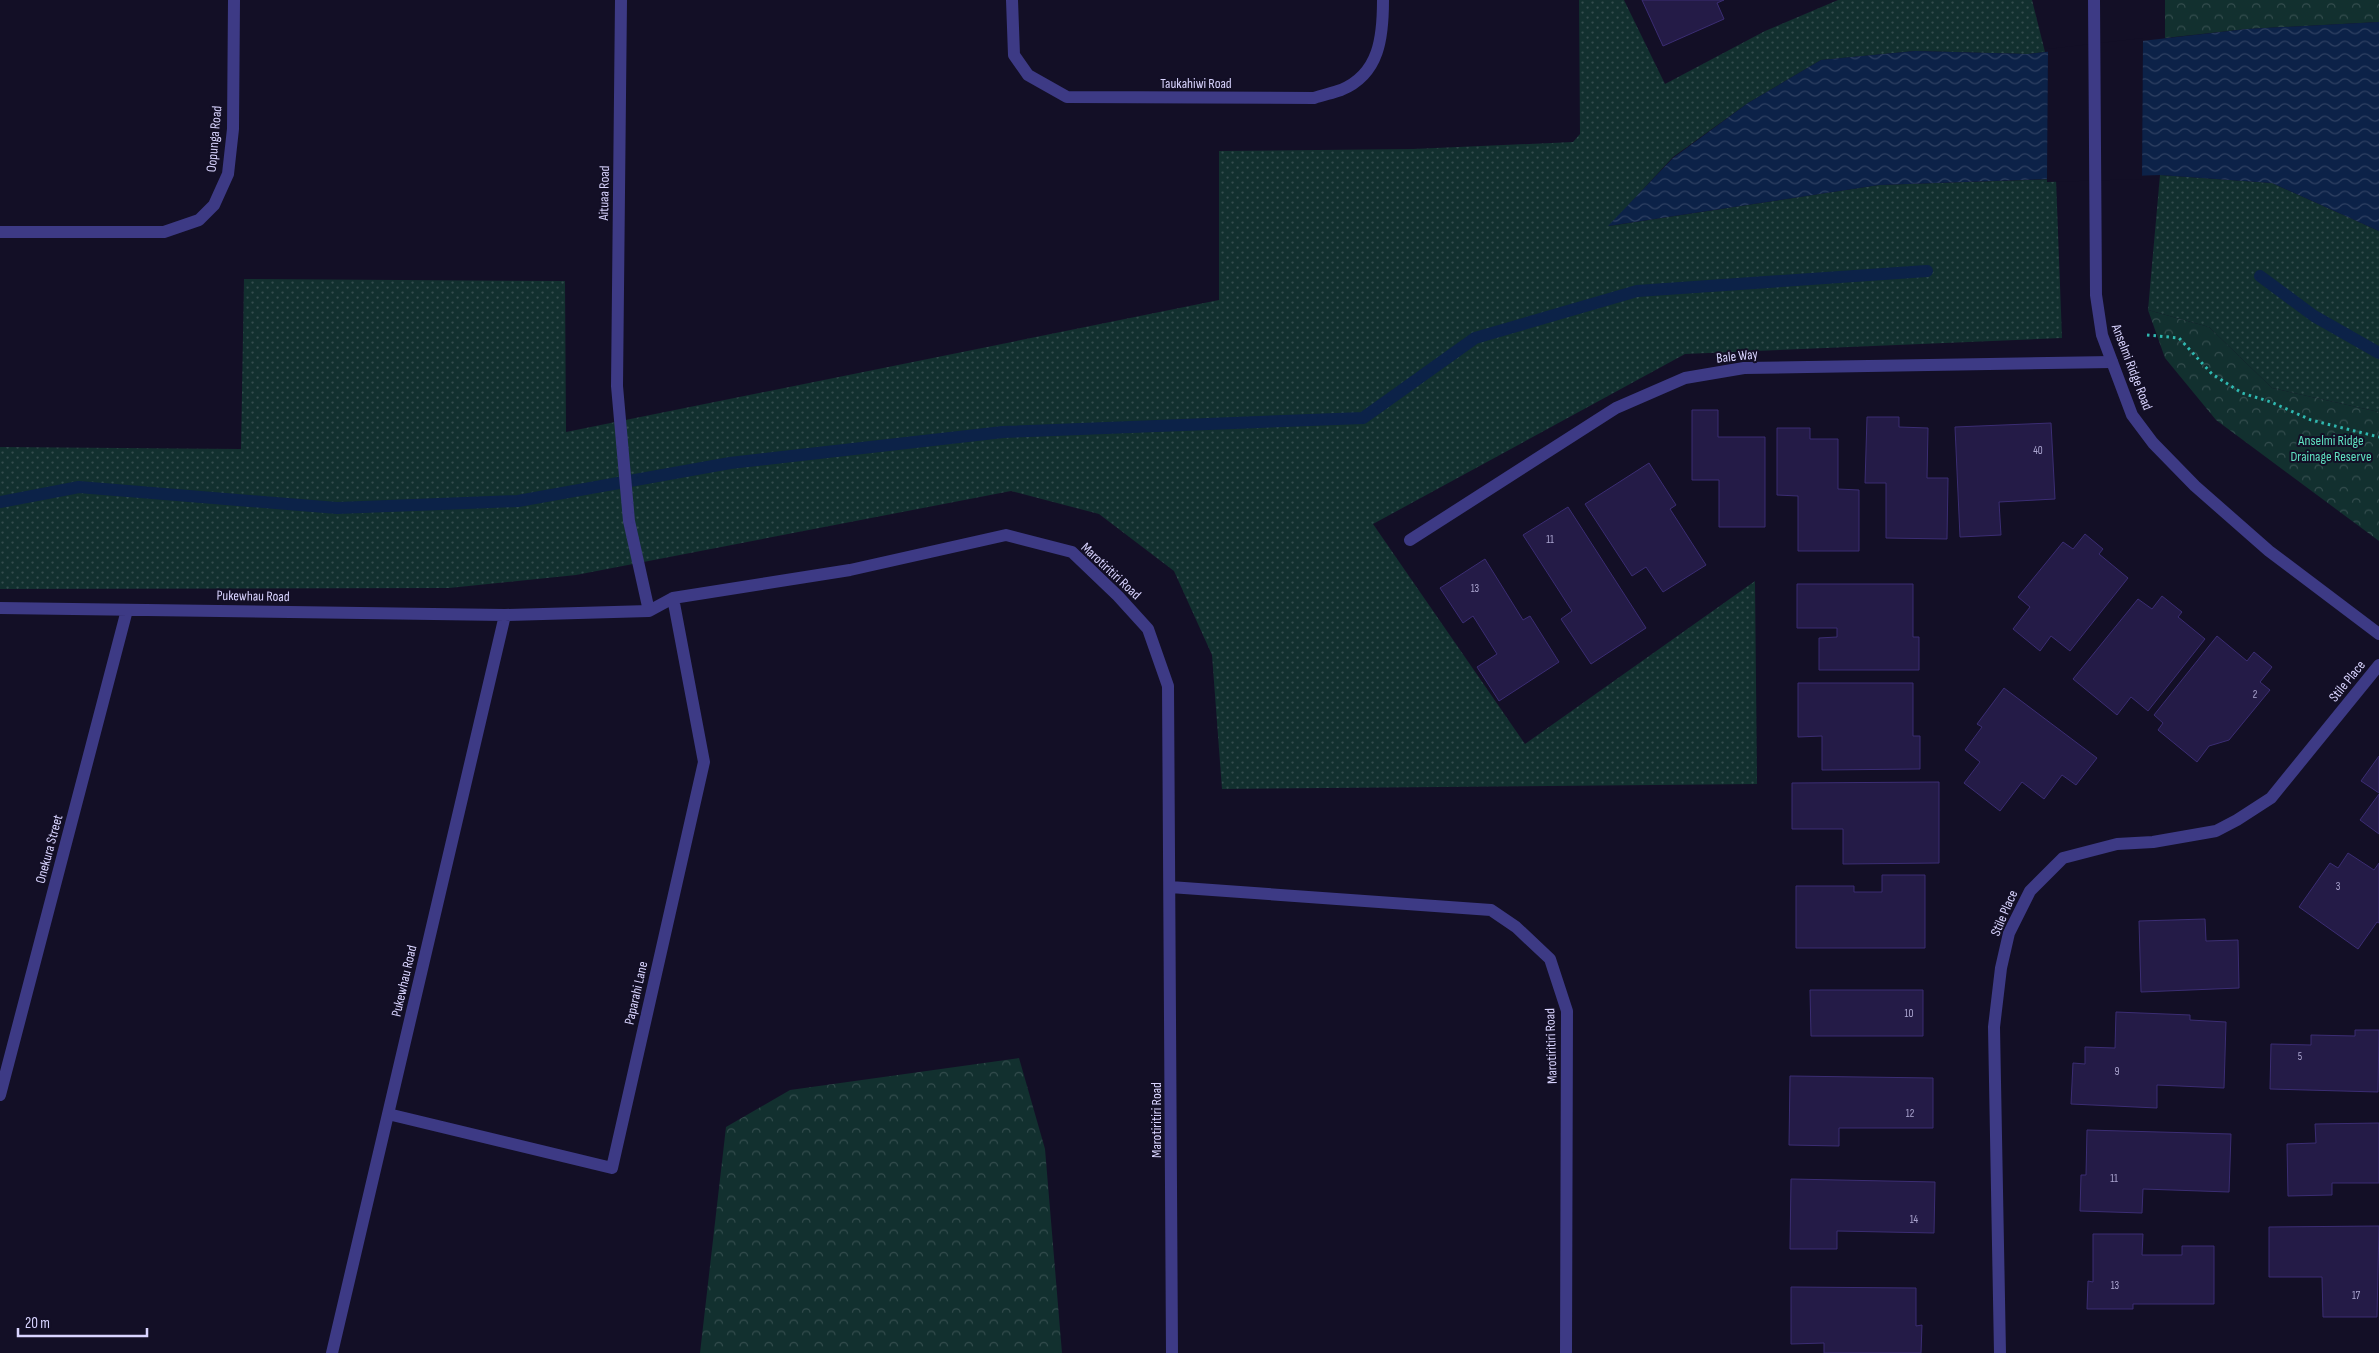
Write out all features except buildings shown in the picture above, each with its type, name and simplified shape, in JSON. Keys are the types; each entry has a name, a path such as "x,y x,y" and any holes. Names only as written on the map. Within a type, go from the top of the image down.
{"street":[{"name":"Oopunga Road","path":"0,232 164,232 199,220 214,205 228,174 233,129 234,0"},
{"name":"Aituaa Road","path":"621,0 617,386 629,521 649,611"},
{"name":"Taukahiwi Road","path":"1012,0 1014,54 1028,75 1067,98 1314,98 1342,90 1362,76 1375,57 1383,34 1383,0"},
{"name":"Anselmi Ridge Road","path":"2094,0 2094,227 2096,295 2102,335 2132,415 2153,443 2194,486 2269,551 2379,634"},
{"name":"Bale Way","path":"1410,540 1616,408 1685,378 1744,368 2112,362"},
{"name":"Marotiritiri Road","path":"673,598 850,570 1006,534 1072,552 1118,596 1148,629 1168,686 1172,1353"},
{"name":"Pukewhau Road","path":"0,608 505,615 649,611 673,598"},
{"name":"Paparahi Lane","path":"388,1114 612,1168 704,762 673,598"},
{"name":"Onekura Street","path":"0,1095 127,610"},
{"name":"Pukewhau Road","path":"332,1353 505,615"},
{"name":"Stile Place","path":"2000,1353 1994,1027 2009,933 2030,891 2063,858 2117,844 2153,842 2216,831 2237,820 2271,798 2379,666"},
{"name":"Marotiritiri Road","path":"1170,887 1491,910 1516,927 1550,959 1567,1011 1566,1353"}],"path":[{"path":"2147,335 2179,338 2212,374 2242,393 2271,402 2311,420 2379,437"}],"green space":[{"path":"1579,0 1624,0 1665,84 1765,31 1838,0 2032,0 2045,52 2028,54 1915,51 1821,60 1748,103 1673,157 1609,226 1879,185 2056,179 2062,338 1685,354 1373,524 1525,744 1755,581 1757,784 1222,789 1212,655 1174,571 1099,514 1011,491 576,575 449,588 0,589 0,447 241,449 244,279 565,281 566,432 1219,300 1219,151 1413,149 1573,142 1580,134"},
{"path":"2165,0 2379,0 2379,22 2247,29 2165,38"},
{"path":"2160,175 2272,183 2379,231 2379,412 2272,388 2209,327 2148,310"},
{"name":"Anselmi Ridge Drainage Reserve","path":"2148,310 2209,327 2272,388 2379,412 2379,541 2216,420 2165,358"},
{"path":"1019,1058 1045,1149 1062,1353 700,1353 726,1127 790,1090"}],"water":[{"path":"2379,22 2379,231 2272,183 2160,175 1879,185 1608,226 1673,158 1748,103 1821,60 1915,51 2028,54 2247,29"}],"pier":[{"path":"2143,38 2142,179 2047,182 2048,49"}],"waterway":[{"path":"0,502 79,487 337,508 518,501 730,463 1003,432 1363,418 1475,338 1637,291 1927,271"},
{"path":"2260,276 2314,316 2379,353"}]}
